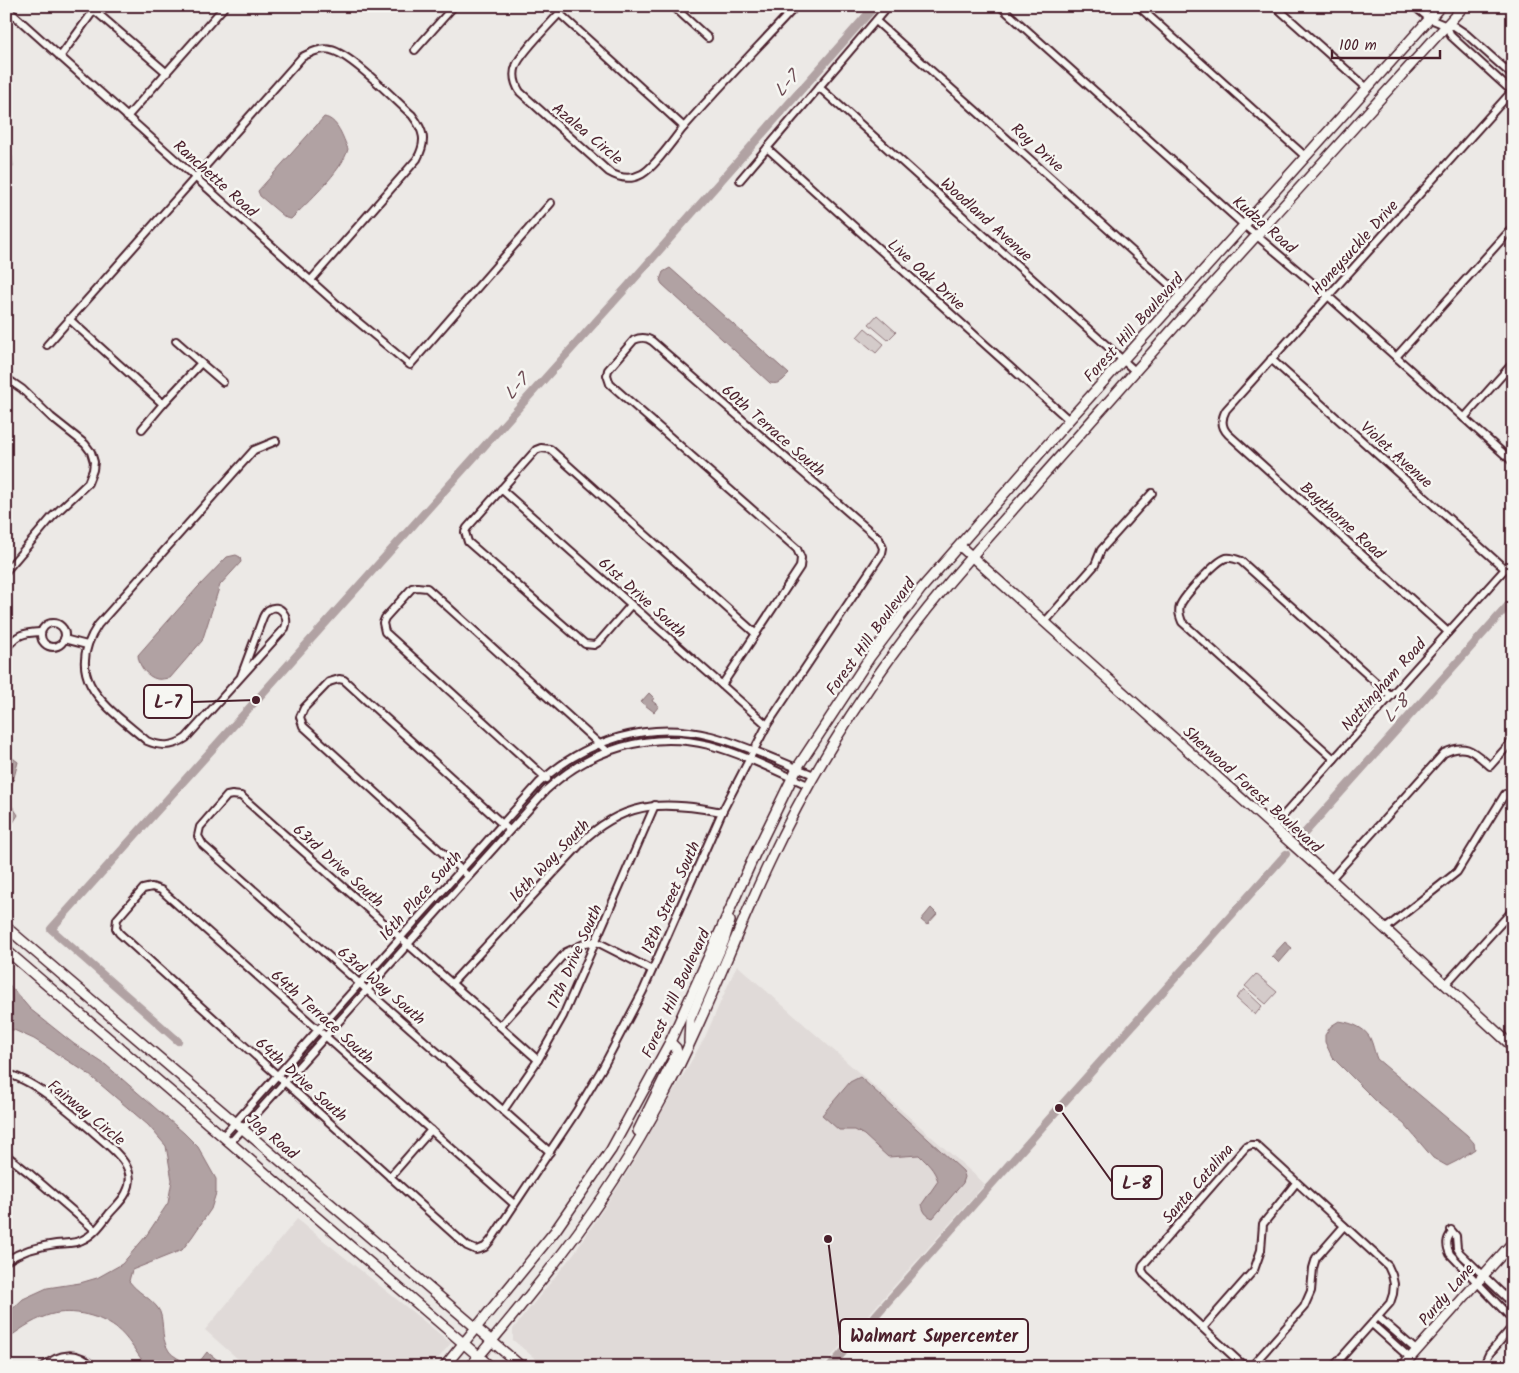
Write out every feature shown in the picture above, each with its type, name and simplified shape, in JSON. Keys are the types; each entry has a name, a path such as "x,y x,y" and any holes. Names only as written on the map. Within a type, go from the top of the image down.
{"main road":[{"name":"Forest Hill Boulevard","path":"444,1367 555,1231 611,1150 670,1042 729,911 797,768 870,657 922,589 1070,420 1441,6"},
{"name":"Forest Hill Boulevard","path":"470,1367 566,1250 603,1198 627,1159 663,1097 689,1045 770,862 808,785 861,698 884,665 936,597 971,556 1257,234 1464,6"},
{"name":"Sherwood Forest Boulevard","path":"960,546 1331,879 1513,1047"},
{"path":"689,1045 690,1019 724,941 731,917 729,911"},
{"name":"Jog Road","path":"6,926 522,1367"},
{"name":"Jog Road","path":"6,950 491,1367"},
{"path":"627,1159 647,1111 677,1052 670,1042"},
{"name":"Purdy Lane","path":"1402,1367 1513,1242"}],"street":[{"path":"128,117 225,6"},
{"path":"415,50 454,6"},
{"name":"Azalea Circle","path":"566,6 518,62 514,80 520,92 609,172 618,177 634,177 648,170 684,127 796,6"},
{"path":"673,6 708,38"},
{"path":"740,180 888,6"},
{"name":"Kudza Road","path":"1000,6 1513,462"},
{"path":"1138,6 1306,157"},
{"path":"1275,6 1367,88"},
{"path":"1414,6 1430,19 1447,26 1454,26 1466,34 1512,75 1513,79"},
{"name":"Ranchette Road","path":"6,8 339,306 410,365 551,203"},
{"path":"60,57 95,8 167,73"},
{"path":"559,13 684,127"},
{"name":"Roy Drive","path":"876,21 1182,295"},
{"path":"1447,26 1451,36 1506,87 1513,88"},
{"path":"47,345 302,57 312,52 329,49 344,54 412,115 421,128 423,140 422,150 417,160 311,280"},
{"name":"Woodland Avenue","path":"820,88 1135,371"},
{"name":"Honeysuckle Drive","path":"1223,426 1223,415 1226,410 1513,88"},
{"name":"Live Oak Drive","path":"766,148 1070,420"},
{"path":"1396,357 1513,227"},
{"path":"69,319 164,404"},
{"name":"60th Terrace South","path":"756,634 800,567 801,558 797,549 610,384 607,375 611,366 634,340 643,337 652,341 879,539 883,548"},
{"path":"176,341 223,382"},
{"name":"Violet Avenue","path":"1271,359 1505,569"},
{"path":"142,429 201,363"},
{"path":"1464,418 1513,363"},
{"path":"6,378 22,389 51,417 85,444 91,452 94,470 88,483 52,517 6,571"},
{"name":"Baythorne Road","path":"1223,426 1228,434 1448,632"},
{"path":"242,676 263,616 268,610 274,608 281,610 286,615 288,622 285,628 242,676 186,738 178,744 166,746 156,744 147,740 97,697 88,681 85,670 87,645 98,625 254,450 276,441"},
{"path":"631,605 599,642 589,645 580,642 468,542 465,532 469,523 536,450 546,448 554,452 756,634 722,685"},
{"name":"61st Drive South","path":"501,489 767,725"},
{"path":"1045,622 1095,565 1100,550 1152,493"},
{"name":"18th Street South","path":"476,1250 485,1247 491,1240 550,1152 603,1067 630,1017 652,970 722,812 767,725 880,558 883,548"},
{"path":"1334,759 1185,626 1179,611 1183,601 1216,564 1225,558 1241,562 1391,696"},
{"name":"Nottingham Road","path":"1273,827 1513,560"},
{"path":"552,784 388,636 383,627 385,618 408,591 417,587 427,588 607,751"},
{"path":"52,622 56,623 62,627 65,634 64,639 57,646 49,647 43,643 40,632 44,625 52,622"},
{"path":"6,648 18,636 25,633 40,632"},
{"path":"64,639 87,645"},
{"path":"468,876 303,726 300,717 304,708 330,682 339,679 348,683 509,830"},
{"path":"673,741 674,731"},
{"name":"16th Place South","path":"226,1140 276,1075 502,824 545,777 573,757 599,744 625,735 674,731 713,736 814,775"},
{"path":"1331,879 1444,753 1456,749 1467,749 1490,766 1513,740"},
{"name":"16th Place South","path":"238,1126 283,1082 552,784 584,762 607,751 646,742 673,741 710,746 808,785"},
{"path":"1385,929 1457,872 1505,794"},
{"name":"63rd Way South","path":"232,795 223,800 200,827 198,836 203,845 550,1152"},
{"name":"63rd Drive South","path":"232,795 241,796 538,1060"},
{"name":"16th Way South","path":"452,983 590,834 617,817 655,805 687,806 722,812"},
{"name":"17th Drive South","path":"503,1111 538,1060 563,1016 655,805"},
{"name":"64th Terrace South","path":"116,924 120,914 143,890 152,887 157,888 514,1204"},
{"path":"1446,985 1513,910"},
{"name":"64th Drive South","path":"116,924 119,933 283,1082 467,1246 476,1250"},
{"path":"500,1026 566,952 575,947 595,941 652,970"},
{"name":"Fairway Circle","path":"6,1074 17,1077 58,1103 119,1155 126,1163 130,1179 126,1194 88,1238 78,1242 44,1246 7,1257"},
{"path":"390,1176 431,1130"},
{"name":"Santa Catalina","path":"1245,1367 1145,1275 1142,1270 1143,1265 1246,1147 1251,1145 1256,1145 1388,1266 1392,1275 1394,1289 1392,1299 1333,1367"},
{"path":"6,1155 95,1230"},
{"path":"1203,1328 1254,1270 1261,1250 1263,1224 1296,1183"},
{"path":"1252,1367 1304,1307 1312,1291 1313,1268 1316,1258 1344,1226"},
{"path":"1513,1304 1460,1253 1457,1248 1456,1236 1452,1231 1447,1238 1446,1245 1450,1254 1513,1320"},
{"path":"1378,1316 1416,1350"},
{"path":"1372,1324 1410,1358"},
{"path":"1483,1367 1489,1354 1513,1326"},
{"path":"43,1367 54,1358 69,1354 84,1359 93,1367"}],"shaded area":[{"path":"324,117 333,121 342,135 348,149 345,157 323,186 291,219 286,218 260,196 258,191"},
{"path":"6,151 12,156 13,166 6,176"},
{"path":"670,268 789,374 779,383 770,383 662,284 660,280 663,272"},
{"path":"877,315 896,332 888,340 869,324"},
{"path":"865,328 884,344 876,353 857,337"},
{"path":"236,555 240,557 241,562 220,585 202,641 170,678 159,679 150,676 141,666 138,655 227,557"},
{"path":"649,693 654,698 652,701 659,706 654,712 641,702"},
{"path":"6,753 18,762 8,800 18,815 6,834"},
{"path":"931,908 937,914 927,925 921,920"},
{"path":"1285,942 1292,948 1279,963 1272,956"},
{"path":"737,965 985,1184 822,1367 545,1367 513,1340 513,1329 575,1252 627,1173 705,1037"},
{"path":"1256,974 1277,992 1266,1004 1245,986"},
{"path":"6,981 30,1009 74,1044 106,1065 198,1147 216,1179 216,1193 211,1209 182,1250 132,1270 129,1281 154,1303 160,1311 164,1340 173,1355 188,1364 200,1361 207,1352 227,1367 147,1367 116,1328 100,1319 82,1314 64,1313 46,1316 25,1326 6,1340 6,1315 23,1299 47,1288 80,1283 97,1278 122,1264 146,1236 168,1203 172,1180 166,1146 148,1125 87,1073 34,1039 14,1030 6,1029"},
{"path":"1244,989 1262,1006 1255,1015 1236,998"},
{"path":"1339,1021 1349,1023 1363,1030 1370,1038 1377,1059 1467,1135 1474,1143 1475,1149 1447,1166 1433,1158 1404,1124 1380,1105 1332,1057 1325,1042 1325,1035 1331,1026"},
{"path":"860,1077 963,1171 965,1177 963,1183 933,1218 925,1213 922,1204 938,1181 933,1170 919,1155 888,1157 864,1135 855,1130 839,1130 822,1115 850,1082"},
{"path":"297,1219 451,1343 431,1367 247,1367 205,1330"}],"waterway":[{"name":"L-7","path":"178,1041 51,929 627,287 875,6"},
{"name":"L-8","path":"1301,837 1513,600"},
{"name":"L-8","path":"830,1367 1286,854"}],"place":[{"name":"L-7","path":"256,700"},
{"name":"L-8","path":"1059,1108"},
{"name":"Walmart Supercenter","path":"828,1239"}]}
